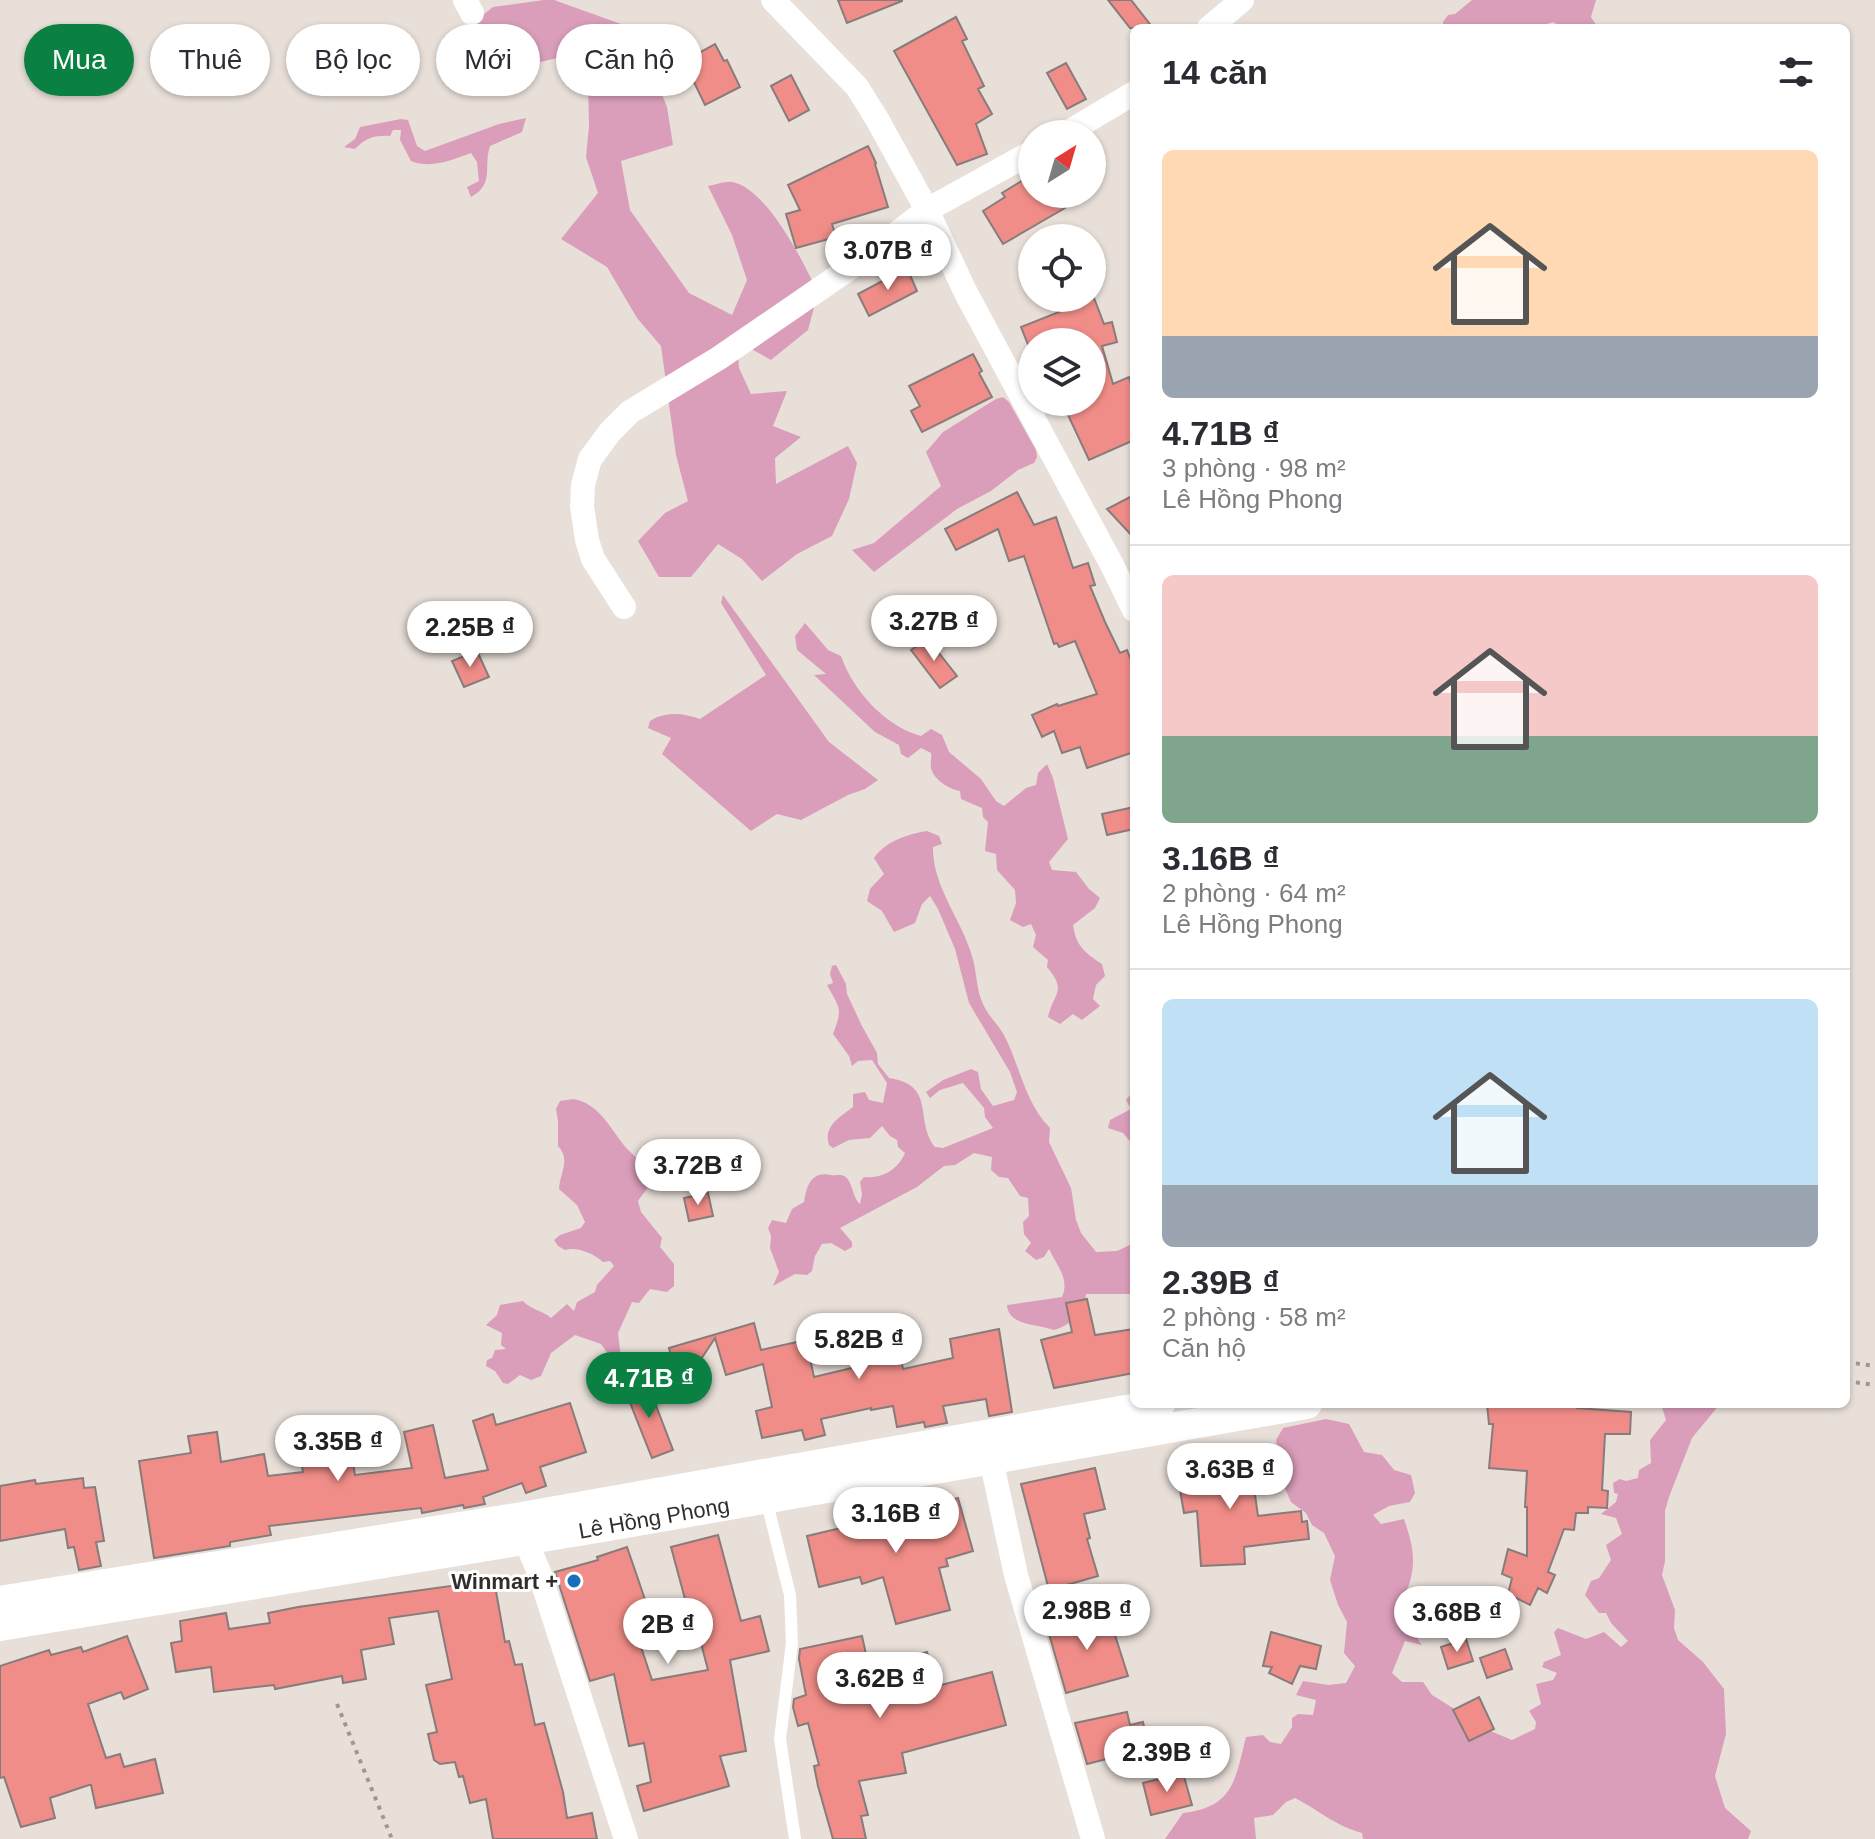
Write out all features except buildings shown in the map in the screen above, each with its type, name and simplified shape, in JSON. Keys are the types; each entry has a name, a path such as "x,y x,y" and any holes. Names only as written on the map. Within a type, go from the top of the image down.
{"street":[{"path":"773,0 857,87 927,210 966,293 1130,602"},
{"path":"1214,24 1242,0"},
{"path":"1089,120 1130,95"},
{"path":"624,607 593,559 583,523 583,485 590,459 597,447 630,412 719,358 866,257 927,210 1018,160"},
{"name":"Lê Hồng Phong","path":"0,1626 1139,1408"},
{"name":"Lê Hồng Phong","path":"0,1601 520,1528 766,1498 1284,1408"},
{"path":"991,1459 1016,1575 1093,1839"},
{"path":"520,1528 539,1572 626,1839"}],"lane":[{"path":"766,1498 790,1595 792,1643 780,1739 795,1839"}],"path":[{"path":"1850,1363 1875,1366"},
{"path":"1850,1382 1875,1385"},
{"path":"337,1704 392,1839"}],"shaded area":[{"path":"554,0 621,24 556,24 556,58 540,62 540,24 475,24 493,7"},
{"path":"1472,0 1596,0 1591,17 1595,24 1443,24 1448,15 1455,14"},
{"path":"588,96 663,96 673,145 621,161 630,210 689,293 732,315 747,280 732,235 708,186 732,182 745,187 771,212 794,246 818,293 808,330 771,360 737,341 739,368 751,394 787,391 773,426 801,437 775,458 776,484 848,446 857,463 849,499 832,536 797,554 762,581 742,559 718,544 691,577 659,577 638,541 665,513 688,501 676,455 661,346 637,318 607,267 561,239 598,193 586,157"},
{"path":"526,118 522,132 490,146 486,181 471,197 467,187 479,181 477,162 471,153 434,164 411,161 400,140 401,130 393,130 390,136 371,138 355,149 344,147 355,139 360,127 401,119 408,120 417,146 425,151 499,124"},
{"path":"1003,397 1009,402 1036,450 1034,463 957,509 874,572 852,550 874,543 941,486 926,452 943,432"},
{"path":"723,595 829,742 878,780 801,820 777,814 751,831 662,754 671,738 648,728 650,721 675,714 700,719 766,675 721,603"},
{"path":"805,623 828,650 841,656 862,694 883,716 921,736 931,729 942,735 949,752 981,779 996,801 1004,806 1026,788 1036,785 1038,773 1047,764 1068,839 1049,862 1052,870 1076,872 1100,898 1095,908 1073,925 1079,944 1102,964 1105,976 1096,985 1093,999 1100,1006 1082,1020 1073,1014 1060,1024 1048,1017 1057,992 1057,982 1047,967 1048,960 1033,947 1036,935 1031,924 1023,927 1010,920 1016,903 1015,890 997,870 996,854 985,851 988,822 983,817 982,808 961,799 960,791 939,780 931,768 931,753 921,748 908,758 901,754 899,745 875,732 814,675 826,674 797,650 795,636"},
{"path":"927,831 939,836 942,844 933,847 942,889 974,962 981,998 1010,1047 1029,1096 1050,1128 1049,1142 1071,1188 1081,1233 1096,1252 1117,1251 1130,1245 1130,1294 1086,1294 1083,1307 1076,1317 1054,1330 1018,1321 1009,1312 1007,1305 1062,1297 1064,1278 1049,1249 1044,1257 1036,1260 1025,1251 1031,1243 1024,1234 1023,1222 1029,1216 1028,1198 1020,1196 1008,1178 999,1177 991,1170 992,1157 974,1153 955,1165 944,1166 917,1187 840,1228 852,1242 852,1247 845,1251 831,1243 822,1244 812,1271 807,1275 795,1274 773,1286 779,1272 770,1248 768,1228 772,1220 786,1223 792,1209 804,1202 814,1177 824,1174 844,1176 860,1204 860,1182 864,1177 888,1172 905,1153 882,1126 870,1138 849,1140 833,1148 829,1145 828,1132 838,1118 853,1107 853,1094 865,1092 869,1100 883,1103 887,1083 872,1060 858,1061 852,1066 849,1056 833,1034 839,1013 827,985 833,983 830,974 832,966 836,965 846,984 847,994 877,1053 878,1064 889,1078 904,1082 919,1096 929,1137 935,1147 943,1148 993,1128 985,1117 984,1108 963,1083 940,1090 930,1098 926,1092 943,1080 971,1069 978,1072 981,1089 993,1106 1014,1100 1017,1092 1010,1072 969,1003 955,949 930,896 922,904 915,923 894,932 882,911 867,901 870,889 884,874 874,858 885,847 912,834"},
{"path":"573,1099 596,1110 640,1163 648,1187 638,1201 641,1212 662,1238 660,1247 674,1264 674,1286 667,1292 650,1289 639,1303 632,1302 618,1333 621,1358 615,1364 601,1344 575,1335 551,1353 541,1376 531,1380 520,1375 508,1384 503,1383 495,1371 486,1366 495,1350 506,1349 501,1345 502,1333 486,1325 497,1315 500,1305 523,1301 551,1318 567,1304 574,1311 577,1302 595,1292 597,1285 614,1266 610,1261 603,1262 585,1252 565,1250 554,1240 581,1228 585,1222 577,1205 559,1189 564,1156 558,1146 556,1109 560,1101"},
{"path":"1130,1110 1130,1141 1123,1133 1108,1128 1110,1120"},
{"path":"1662,1408 1717,1408 1692,1438 1669,1497 1665,1511 1662,1575 1675,1610 1674,1628 1678,1640 1703,1662 1724,1689 1726,1734 1715,1776 1725,1808 1751,1831 1748,1839 1363,1839 1362,1833 1335,1822 1295,1798 1273,1815 1254,1818 1256,1839 1165,1839 1183,1813 1213,1805 1230,1789 1246,1737 1263,1735 1270,1742 1281,1744 1292,1727 1292,1718 1298,1714 1313,1715 1316,1700 1296,1695 1303,1681 1328,1685 1346,1683 1355,1666 1344,1653 1347,1622 1330,1580 1335,1556 1324,1533 1291,1502 1283,1484 1276,1440 1283,1428 1326,1419 1349,1424 1364,1452 1382,1455 1394,1470 1411,1475 1415,1493 1410,1502 1389,1506 1373,1515 1381,1524 1404,1519 1411,1541 1412,1571 1401,1602 1422,1645 1405,1641 1392,1673 1402,1682 1423,1682 1432,1695 1453,1708 1457,1717 1512,1740 1535,1729 1536,1722 1529,1711 1541,1704 1536,1684 1553,1680 1557,1673 1542,1667 1544,1662 1561,1655 1554,1632 1558,1628 1586,1639 1604,1632 1621,1647 1628,1641 1606,1613 1599,1613 1585,1595 1591,1581 1599,1578 1611,1560 1606,1545 1622,1534 1616,1518 1601,1514 1616,1502 1618,1494 1614,1493 1613,1483 1620,1479 1638,1478 1639,1470 1651,1463 1650,1440 1666,1420"}],"place":[{"name":"Winmart +","path":"574,1581"}]}
